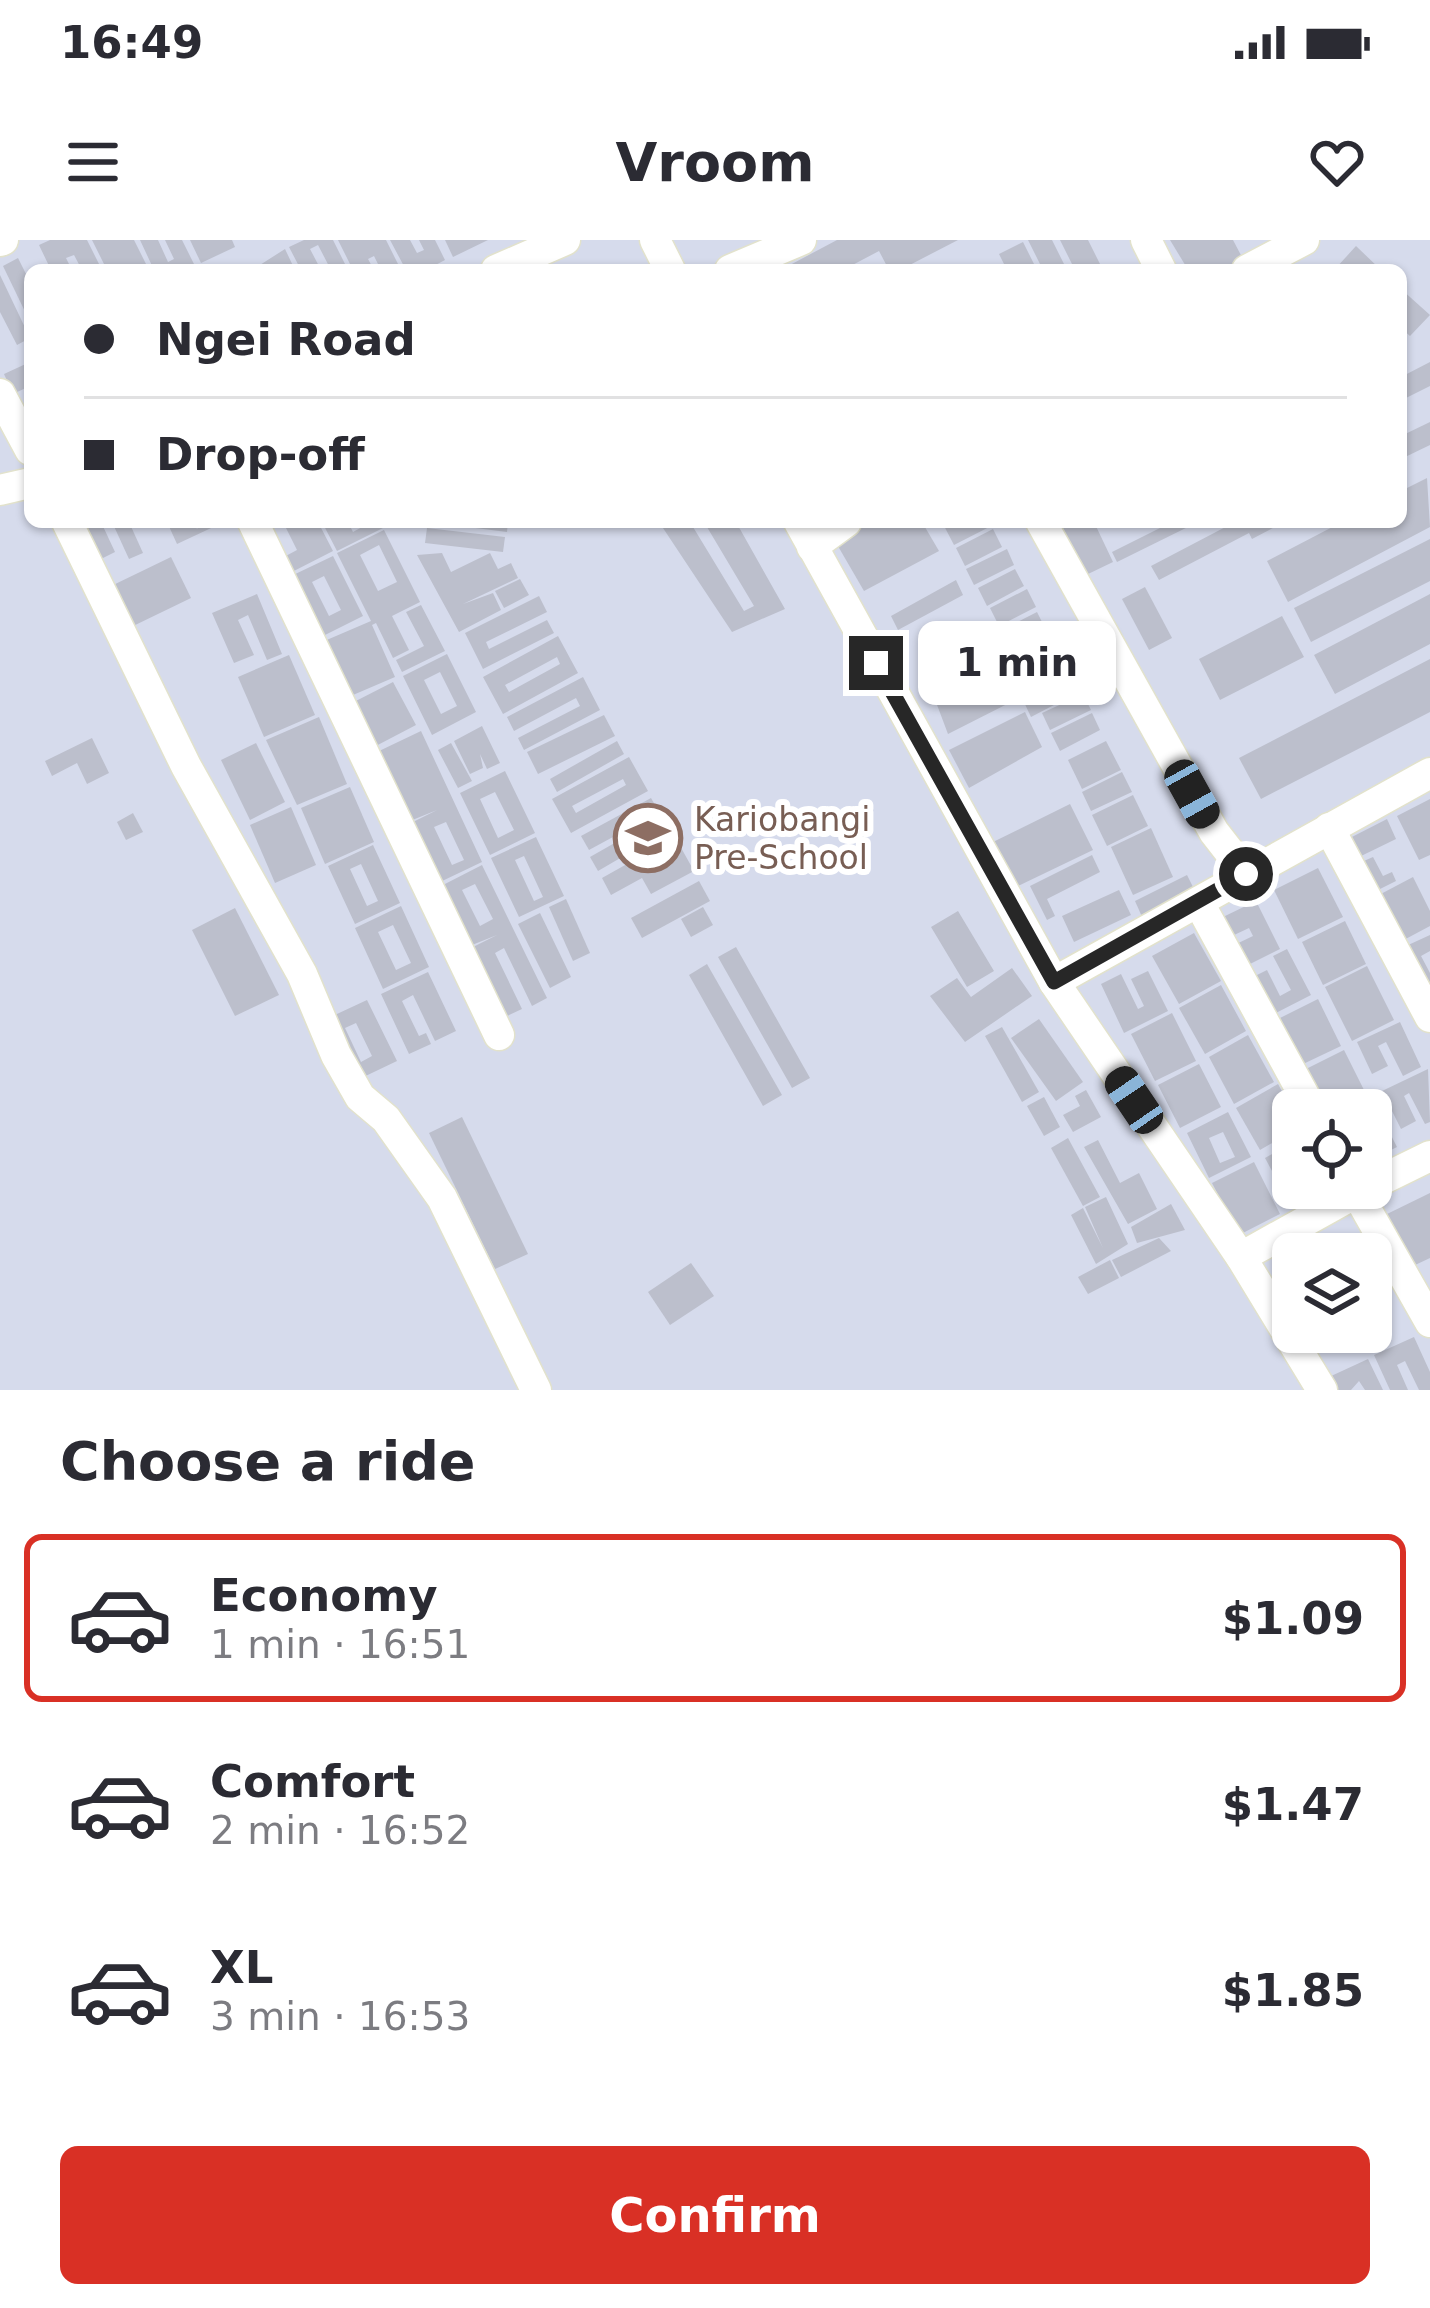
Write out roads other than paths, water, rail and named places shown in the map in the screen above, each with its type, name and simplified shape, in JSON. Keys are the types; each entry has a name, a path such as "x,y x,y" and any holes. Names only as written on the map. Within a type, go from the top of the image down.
{"street":[{"path":"510,264 565,240"},
{"path":"744,264 801,240"},
{"path":"1272,247 1304,240"},
{"path":"0,394 24,439"},
{"path":"70,528 186,766 302,974 336,1055 360,1097 386,1119 442,1198 536,1390"},
{"path":"256,528 499,1035"},
{"path":"1044,528 1214,832 1246,874"},
{"path":"806,535 1054,982 1241,1257 1322,1390"},
{"path":"1054,982 1430,772"},
{"path":"1329,828 1430,1018"},
{"path":"1199,903 1301,1089"},
{"path":"1392,1174 1430,1156"},
{"path":"1241,1257 1325,1209"},
{"path":"1373,1209 1430,1322"}],"place":[{"name":"Kariobangi Pre-School","path":"648,838"}]}
